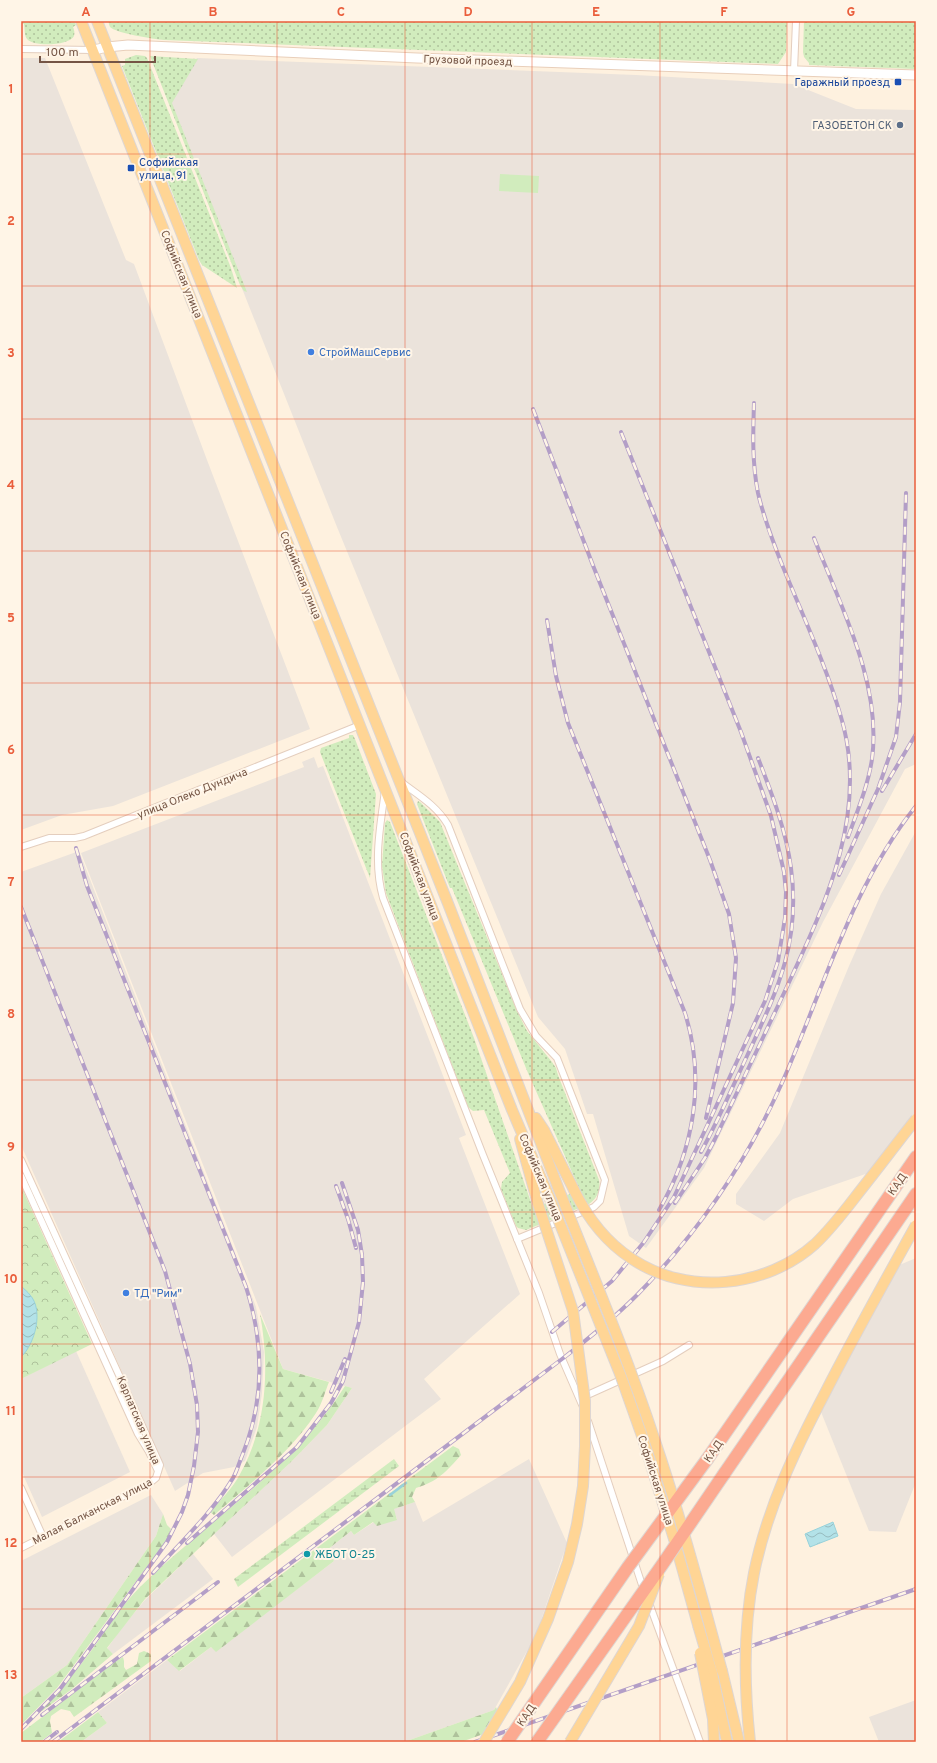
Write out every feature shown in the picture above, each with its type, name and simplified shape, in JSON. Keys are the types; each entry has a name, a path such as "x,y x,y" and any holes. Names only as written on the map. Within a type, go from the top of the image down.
{"highway":[{"name":"КАД","path":"507,1742 628,1567 708,1458 916,1157"},
{"name":"КАД","path":"537,1742 662,1566 916,1194"}],"main road":[{"name":"Софийская улица","path":"82,21 512,1110 550,1199 620,1374 642,1436 683,1566 712,1673 727,1742"},
{"name":"Софийская улица","path":"97,21 527,1105 630,1371 654,1439 692,1558 739,1742"},
{"path":"527,1105 544,1130 588,1215 602,1232 632,1259 651,1270 690,1281 713,1283 752,1278 776,1269 796,1258 815,1244 845,1210 916,1119"},
{"path":"484,1742 520,1682 548,1619 568,1562 577,1524 583,1486 585,1446 585,1401 574,1318 560,1269 530,1179 512,1110"},
{"path":"750,1742 746,1660 747,1627 755,1571 771,1511 799,1442 859,1325 916,1225"},
{"path":"570,1742 639,1626 662,1566"},
{"path":"698,1625 700,1654 713,1719 714,1742"}],"street":[{"path":"794,71 796,21"},
{"name":"Грузовой проезд","path":"21,50 94,50 128,45 417,58 916,75"},
{"name":"улица Олеко Дундича","path":"21,847 48,838 74,838 84,836 360,725"},
{"path":"399,781 431,804 448,825 520,1009 536,1036 557,1058 605,1180 600,1201 594,1207 517,1239"},
{"path":"385,788 377,860 377,874 383,898 480,1149 539,1294 560,1354 579,1398 650,1607 700,1742"},
{"name":"Карпатская улица","path":"21,1160 160,1466 158,1471"},
{"name":"Карпатская улица","path":"21,1176 138,1434 150,1452 158,1471"},
{"path":"579,1398 663,1361 689,1345"},
{"name":"Малая Балканская улица","path":"21,1548 150,1483 156,1478 158,1471"},
{"path":"21,1488 43,1537"}],"shaded area":[{"path":"21,58 45,58 126,260 134,264 310,729 113,806 62,815 21,830"},
{"path":"197,58 636,75 793,84 856,109 916,110 916,764 905,769 823,922 704,1168 646,1248 629,1236 593,1114 587,1114 565,1049 538,1017 337,527 243,291 170,100"},
{"path":"314,757 318,768 323,766 466,1135 459,1138 520,1294 424,1379 441,1399 232,1557 214,1534 293,1460 327,1425 352,1388 283,1369 81,853 304,767 302,762"},
{"path":"916,831 916,1113 877,1170 793,1199 764,1221 736,1204 736,1194 780,1133 849,966 881,894"},
{"path":"79,851 256,1307 264,1352 262,1393 257,1427 245,1461 234,1467 203,1473 175,1491 21,1145 21,872"},
{"path":"916,1258 916,1482 896,1532 869,1531 819,1407 897,1266"},
{"path":"76,1351 130,1472 42,1517 21,1470 21,1379"},
{"path":"529,1459 567,1543 536,1635 494,1710 404,1742 81,1742 107,1723 98,1712 167,1660 180,1671 211,1647 216,1651 334,1561 327,1550 351,1531 354,1535 374,1522 397,1519 393,1509 415,1502 423,1522"},
{"path":"151,1495 163,1514 156,1536 67,1665 21,1698 21,1561"},
{"path":"193,1554 213,1579 113,1654 107,1649 120,1630 145,1600"},
{"path":"916,1700 916,1742 879,1742 869,1717"}],"green space":[{"path":"21,21 74,21 76,25 73,27 74,36 71,39 65,42 43,44 31,42 27,39 24,24 21,23"},
{"path":"108,21 787,21 786,52 778,64 164,40 135,35 113,29 110,27"},
{"path":"804,21 916,21 916,69 809,65 803,52"},
{"path":"136,55 145,56 147,58 231,268 237,288 202,265 199,260 122,66 125,65 125,59"},
{"path":"150,56 198,59 172,103 247,292 244,291 240,285"},
{"path":"500,174 539,176 538,193 499,191"},
{"path":"349,735 353,735 355,739 376,794 370,878 320,752 321,748 349,738"},
{"path":"418,801 440,822 517,1011 527,1031 556,1068 599,1180 598,1194 589,1204 526,1230 516,1226 501,1189 502,1182 510,1173 484,1110 473,1111 468,1107 386,893 382,866 385,823 387,820 390,822 474,1038 533,1208 580,1190 528,1073 452,888 450,888 417,804"},
{"path":"21,1186 92,1344 21,1379"},
{"path":"260,1314 283,1369 329,1382 322,1402 306,1428 282,1455 214,1515 210,1512 239,1476 256,1438 261,1417 264,1397 265,1355"},
{"path":"345,1386 352,1388 327,1425 293,1460 145,1599 107,1648 113,1654 72,1689 42,1711 82,1663 133,1594 166,1563 276,1468 325,1415"},
{"path":"453,1446 459,1449 461,1455 436,1479 416,1488 412,1497 415,1502 394,1509 397,1520 377,1526 373,1522 354,1535 351,1531 327,1550 334,1561 216,1652 211,1647 179,1671 167,1660"},
{"path":"394,1459 399,1466 238,1587 234,1579"},
{"path":"163,1514 167,1525 171,1529 166,1541 57,1688 21,1725 21,1698 67,1665 156,1536"},
{"path":"144,1651 151,1654 151,1661 74,1717 70,1711 61,1709 51,1716 50,1721 52,1733 40,1742 21,1742 21,1733 116,1661 123,1657 124,1667 126,1670 137,1664 139,1653"},
{"path":"496,1707 502,1721 492,1731 461,1742 404,1742 494,1710"},
{"path":"98,1712 107,1723 81,1742 58,1742"}],"water":[{"path":"21,1286 34,1301 37,1318 34,1336 21,1357"},
{"path":"833,1522 838,1536 810,1547 805,1534"}],"waterway":[{"path":"390,1495 406,1483"}],"railway":[{"path":"675,1203 705,1158 715,1139 814,927 838,859 846,824 850,789 849,753 841,717 821,660 776,549 760,503 754,459 754,403"},
{"path":"533,409 594,568 710,860 729,914 736,958 733,1003 706,1118"},
{"path":"552,1332 612,1281 644,1242 674,1197 765,1001 778,961 785,918 786,892 784,872 771,816 741,732 621,432"},
{"path":"839,875 878,789 896,737 900,702 906,493"},
{"path":"814,538 857,646 871,703 873,731 872,759 865,789 848,837"},
{"path":"547,620 556,676 568,723 685,1013 691,1038 695,1064 693,1114 681,1163 659,1210"},
{"path":"882,791 916,734"},
{"path":"701,1152 725,1104 777,988 784,966 793,920 791,868 786,840 778,812 758,758"},
{"path":"53,1742 572,1351 618,1313 658,1273 718,1197 752,1142 781,1085 856,905 873,871 893,837 916,806"},
{"path":"76,848 87,886 246,1287 252,1308 259,1350 258,1393 255,1414 250,1435 234,1475 225,1491 206,1516 153,1573"},
{"path":"21,907 165,1271 190,1364 197,1405 198,1432 194,1466 188,1495 182,1512 167,1542 113,1617"},
{"path":"187,1543 297,1447 331,1403 343,1381 359,1322 363,1282 362,1255 358,1230 342,1183"},
{"path":"336,1186 348,1219 356,1248"},
{"path":"331,1392 345,1359"},
{"path":"42,1715 218,1582"},
{"path":"475,1742 916,1589"},
{"path":"21,1729 60,1689 116,1613"},
{"path":"44,1742 57,1732"}],"place":[{"name":"Гаражный проезд","path":"898,82"},
{"name":"ГАЗОБЕТОН СК","path":"900,125"},
{"name":"Софийская улица, 91","path":"131,168"},
{"name":"СтройМашСервис","path":"311,352"},
{"name":"ТД \"Рим\"","path":"126,1293"},
{"name":"ЖБОТ О-25","path":"307,1554"}]}
